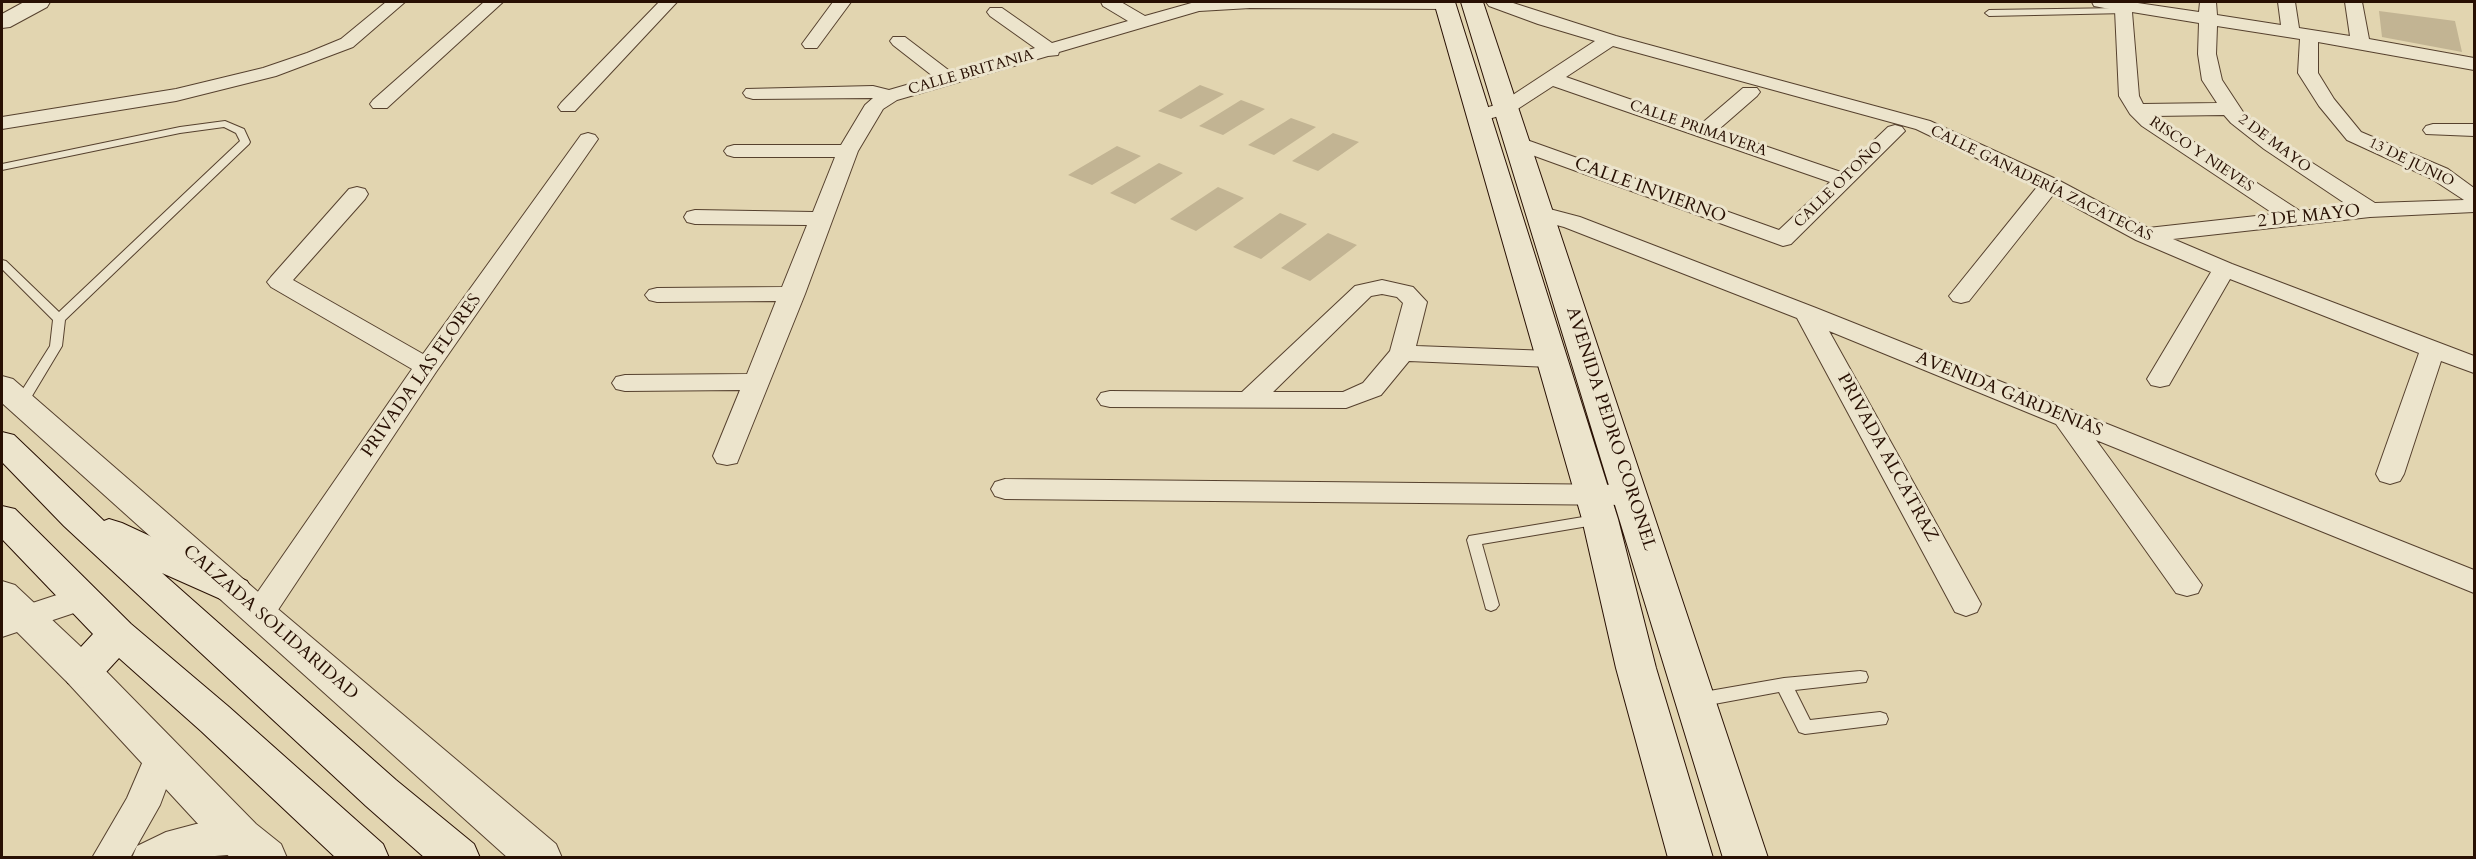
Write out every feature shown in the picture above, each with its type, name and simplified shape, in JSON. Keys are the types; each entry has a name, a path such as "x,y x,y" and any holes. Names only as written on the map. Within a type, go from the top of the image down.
{"main road":[{"path":"2,22 39,2"},
{"name":"AVENIDA PEDRO CORONEL","path":"1454,2 1492,112 1550,359 1596,507 1636,668 1691,858"},
{"name":"AVENIDA PEDRO CORONEL","path":"1492,112 1517,143 1542,214 1746,858"},
{"name":"CALZADA SOLIDARIDAD","path":"11,395 540,858"},
{"path":"2,443 77,517 381,794 458,858"},
{"path":"77,517 246,602"},
{"path":"2,518 117,634 215,718 367,858"},
{"path":"9,612 82,672 161,757 253,848"},
{"path":"82,672 117,634"}],"street":[{"path":"2,123 176,95 280,68 347,43 396,2"},
{"path":"380,104 494,2"},
{"path":"568,107 668,2"},
{"path":"811,44 842,2"},
{"path":"1109,2 1143,22"},
{"name":"CALLE BRITANIA","path":"727,456 848,151 875,105 890,96 1051,51 1198,6 1249,2 1454,2"},
{"name":"CALLE GANADERÍA ZACATECAS","path":"1495,2 1610,40 1923,125 2050,184 2144,235 2475,365"},
{"path":"2100,2 2123,6 2208,10 2300,33 2475,64"},
{"name":"13 DE JUNIO","path":"2287,2 2300,33 2308,73 2326,102 2354,136 2440,174 2475,197"},
{"path":"2354,2 2360,43"},
{"name":"RISCO Y NIEVES","path":"2123,6 2129,96 2137,110 2149,122 2297,219"},
{"name":"2 DE MAYO","path":"2208,10 2207,54 2212,81 2238,119 2271,145 2370,210"},
{"path":"996,12 1051,51"},
{"path":"1492,112 1551,79 1610,40"},
{"path":"899,41 948,79"},
{"name":"CALLE PRIMAVERA","path":"1551,79 1844,180"},
{"path":"753,93 873,92 890,96"},
{"path":"1704,131 1750,92"},
{"path":"2137,110 2230,109"},
{"path":"2433,130 2475,130"},
{"name":"CALLE OTOÑO","path":"1783,240 1895,131"},
{"name":"PRIVADA LAS FLORES","path":"246,602 427,367 588,139"},
{"name":"CALLE INVIERNO","path":"1517,143 1783,240"},
{"path":"734,151 848,151"},
{"path":"1961,296 2050,184"},
{"path":"357,194 279,282 427,367"},
{"name":"2 DE MAYO","path":"2144,235 2370,210 2475,206"},
{"name":"AVENIDA GARDENIAS","path":"1542,214 1572,222 1807,313 2475,582"},
{"path":"695,217 821,219"},
{"path":"2160,379 2224,268"},
{"path":"1110,399 1249,400 1346,400 1372,389 1402,353 1415,302 1405,292 1382,287 1363,291 1249,400"},
{"path":"657,295 793,294"},
{"name":"PRIVADA ALCATRAZ","path":"1807,313 1966,604"},
{"path":"2390,474 2433,348"},
{"path":"1402,353 1550,359"},
{"path":"625,383 756,382"},
{"path":"2066,418 2187,585"},
{"path":"1005,489 1634,507"},
{"path":"9,612 81,599"},
{"path":"110,858 142,805 161,757"},
{"path":"150,858 166,848 196,840 253,848"}],"lane":[{"path":"1989,13 2123,6"},
{"path":"2,167 180,130 225,124 240,131 245,142 59,319 56,346 11,395"},
{"path":"2,263 59,319"},
{"path":"1491,605 1474,540 1596,507"},
{"path":"1696,701 1784,686 1860,677"},
{"path":"1784,686 1805,727 1880,719"}],"shaded area":[{"path":"2379,11 2455,21 2462,52 2382,37"},
{"path":"1200,85 1224,94 1181,119 1158,111"},
{"path":"1241,100 1265,109 1223,135 1199,126"},
{"path":"1291,118 1316,127 1274,155 1248,145"},
{"path":"1333,133 1359,142 1318,171 1292,161"},
{"path":"1117,146 1141,156 1092,185 1068,175"},
{"path":"1159,163 1183,173 1135,204 1110,193"},
{"path":"1218,187 1244,198 1196,231 1170,219"},
{"path":"1280,213 1307,224 1261,259 1233,247"},
{"path":"1328,233 1357,245 1310,281 1281,268"}]}
